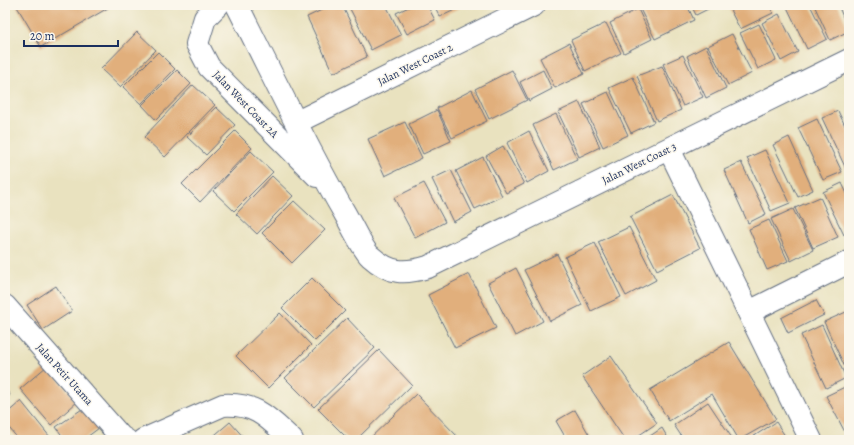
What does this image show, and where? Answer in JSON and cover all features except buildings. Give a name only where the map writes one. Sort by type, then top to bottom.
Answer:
[{"type":"street","name":"Jalan West Coast 2A","points":[[218,5],[205,18],[197,44],[209,66],[332,192]]},
{"type":"street","points":[[237,5],[332,192]]},
{"type":"street","name":"Jalan West Coast 2","points":[[296,122],[534,5]]},
{"type":"street","name":"Jalan West Coast 3","points":[[332,192],[368,255],[382,265],[397,272],[413,272],[428,267],[849,60]]},
{"type":"street","points":[[669,149],[811,440]]},
{"type":"street","points":[[749,312],[849,262]]},
{"type":"street","name":"Jalan Petir Utama","points":[[5,306],[121,437],[126,440]]},
{"type":"street","points":[[144,440],[223,405],[236,404],[247,406],[266,416],[292,440]]}]
